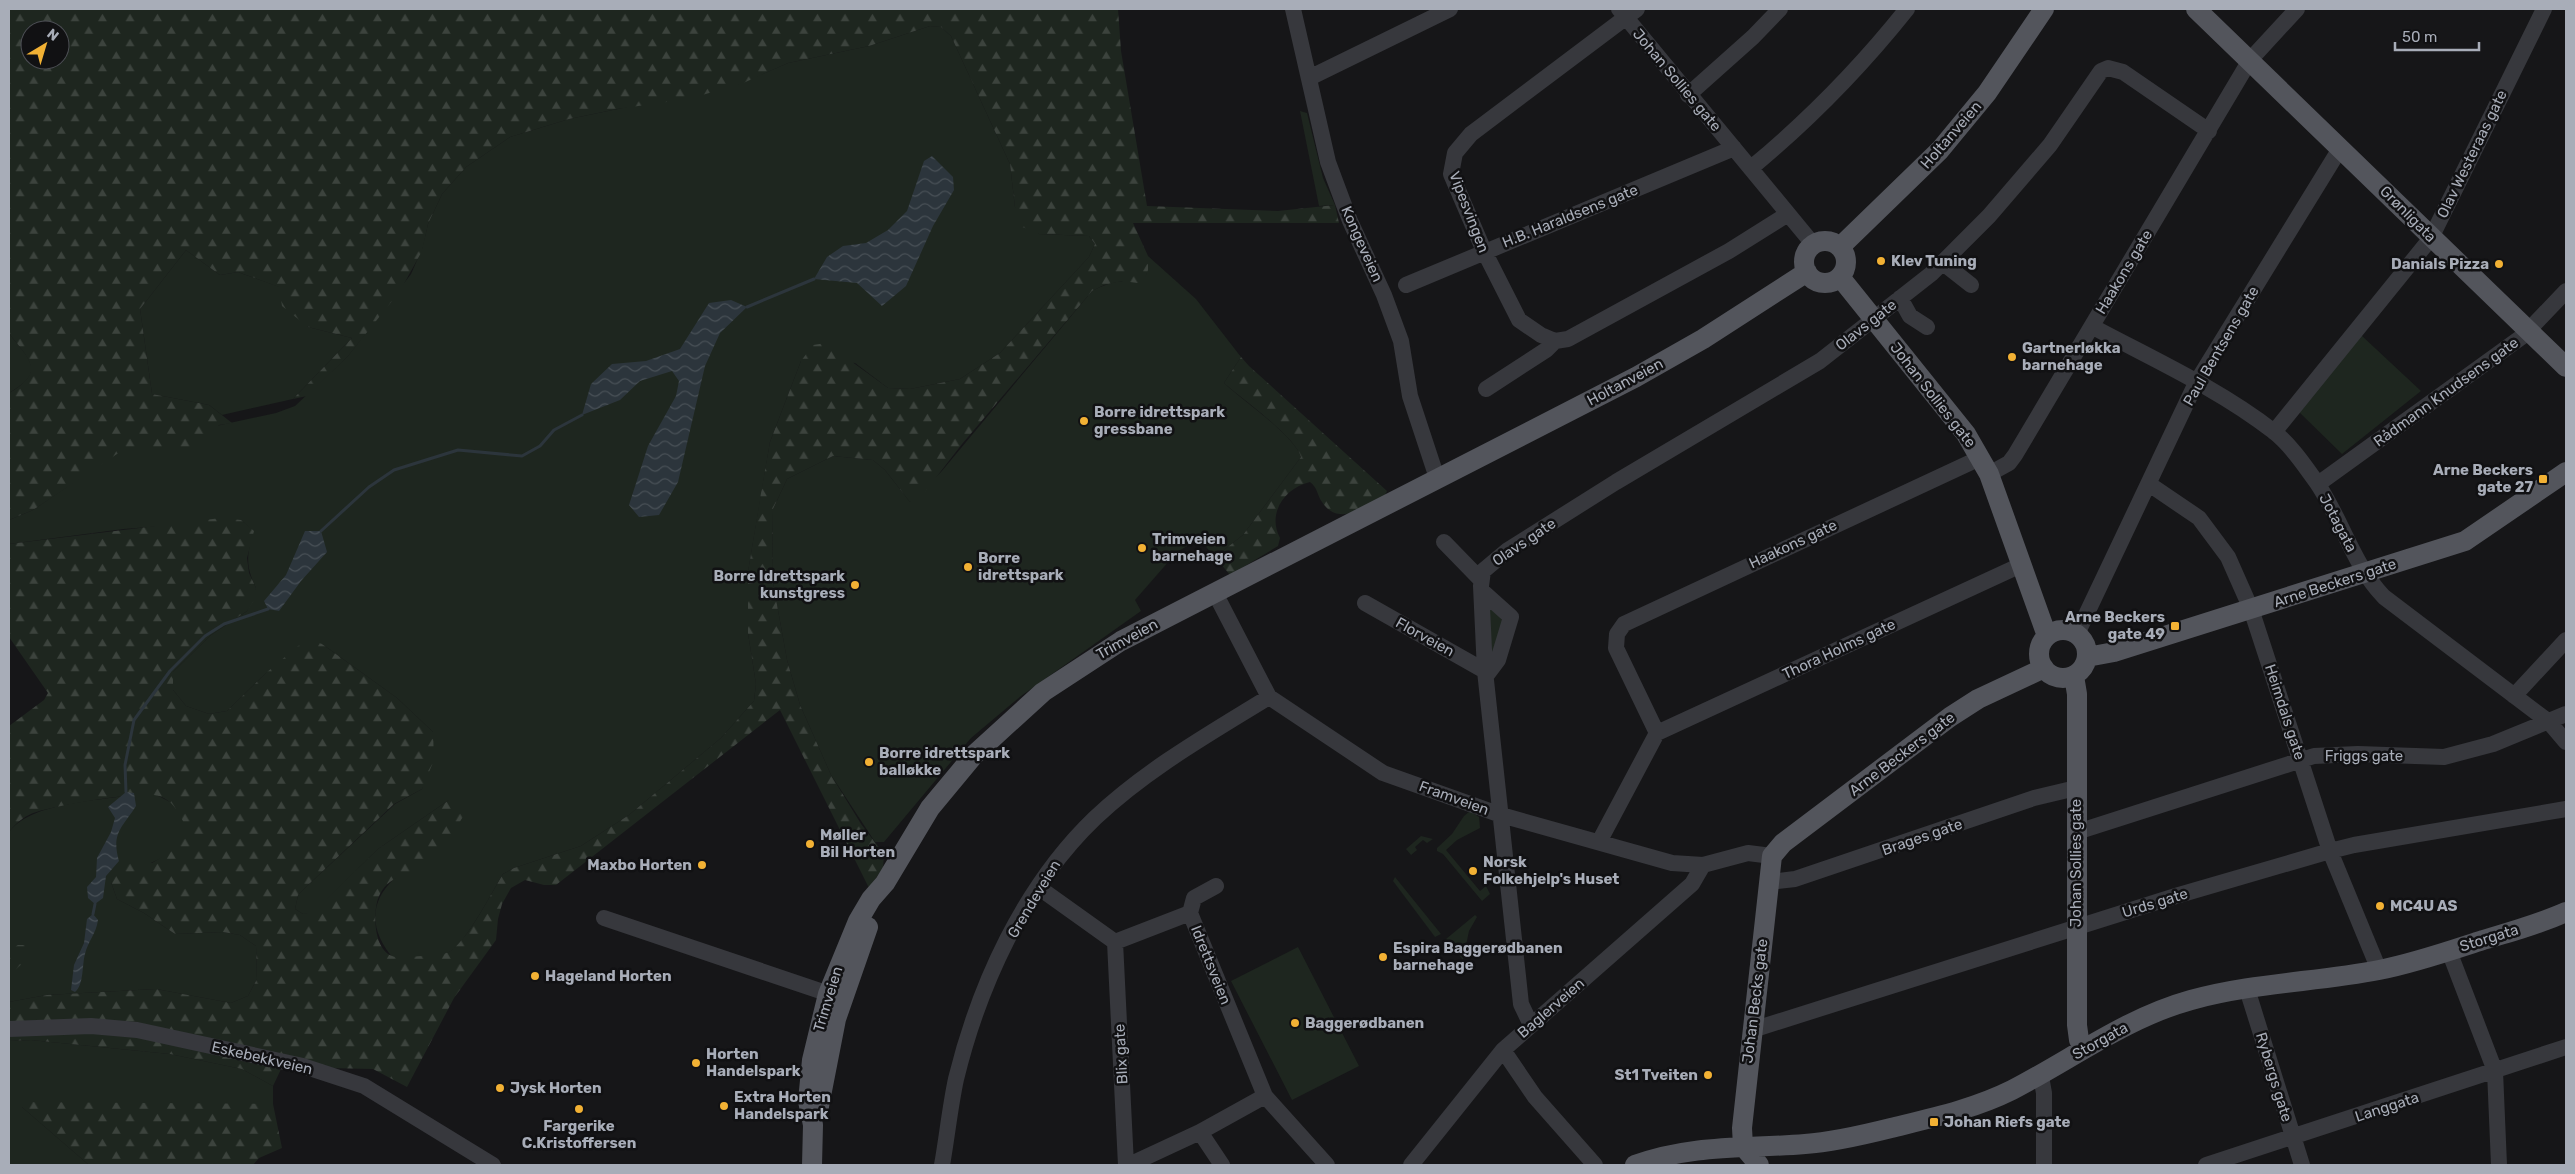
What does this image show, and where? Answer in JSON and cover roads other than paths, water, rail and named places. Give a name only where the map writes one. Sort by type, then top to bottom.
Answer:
[{"type":"main road","name":"Holtanveien","points":[[1840,247],[1940,150],[1987,93],[2044,9]]},
{"type":"main road","name":"Grønligata","points":[[2196,9],[2341,147],[2430,238],[2566,367]]},
{"type":"main road","points":[[1830,241],[1840,247],[1846,262],[1840,277],[1830,282],[1819,282],[1807,272],[1804,267],[1805,254],[1813,244],[1830,241]]},
{"type":"main road","name":"Holtanveien","points":[[1437,478],[1636,377],[1703,339],[1807,272]]},
{"type":"main road","name":"Johan Sollies gate","points":[[1840,277],[1966,434],[1985,466],[2047,636]]},
{"type":"main road","name":"Arne Beckers gate","points":[[2088,657],[2114,652],[2464,541],[2566,472]]},
{"type":"main road","name":"Trimveien","points":[[812,1165],[813,1125],[818,1112],[835,996],[885,883],[915,832],[944,790],[1010,720],[1043,692],[1081,665],[1121,641],[1437,478]]},
{"type":"main road","points":[[2058,630],[2077,634],[2086,646],[2088,657],[2083,668],[2074,676],[2057,678],[2044,668],[2039,652],[2047,636],[2058,630]]},
{"type":"main road","name":"Arne Beckers gate","points":[[1772,856],[1783,843],[1950,717],[1978,699],[2044,668]]},
{"type":"main road","name":"Johan Sollies gate","points":[[2074,676],[2077,694],[2077,1025],[2079,1040],[2084,1049]]},
{"type":"main road","name":"Johan Becks gate","points":[[1743,1146],[1742,1128],[1772,856]]},
{"type":"main road","name":"Storgata","points":[[1636,1165],[1678,1153],[1743,1146],[1802,1145],[1832,1141],[1891,1128],[1984,1102],[2038,1076],[2084,1049],[2161,1010],[2192,1000],[2247,989],[2379,970],[2449,951],[2566,912]]},
{"type":"main road","points":[[1743,1146],[1759,1165]]},
{"type":"street","name":"Kongeveien","points":[[1293,9],[1328,162],[1350,221],[1384,295],[1401,340],[1410,396],[1437,478]]},
{"type":"street","points":[[1309,78],[1450,9]]},
{"type":"street","points":[[1688,95],[1753,37],[1780,9]]},
{"type":"street","points":[[1751,168],[1834,94],[1907,9]]},
{"type":"street","points":[[2250,60],[2297,9]]},
{"type":"street","name":"Olav Westeraas gate","points":[[2274,432],[2430,238],[2544,9]]},
{"type":"street","name":"Johan Sollies gate","points":[[1627,12],[1688,95],[1813,244]]},
{"type":"street","name":"Vipesvingen","points":[[1556,340],[1540,335],[1519,320],[1484,251],[1451,174],[1455,153],[1471,134],[1627,12]]},
{"type":"street","name":"Haakons gate","points":[[1657,733],[1615,641],[1620,628],[1630,620],[1985,466],[2009,463],[2016,456],[2250,60]]},
{"type":"street","name":"Olavs gate","points":[[1481,586],[1483,572],[1508,550],[1640,468],[1820,361],[1900,298],[1942,263],[1989,216],[2050,145],[2101,72],[2108,68],[2123,72],[2209,131]]},
{"type":"street","name":"Paul Bentsens gate","points":[[2077,634],[2196,382],[2341,147]]},
{"type":"street","name":"H.B. Haraldsens gate","points":[[1406,285],[1734,148]]},
{"type":"street","points":[[1486,389],[1546,350],[1556,340],[1568,339],[1729,251],[1788,214]]},
{"type":"street","points":[[1942,263],[1971,285]]},
{"type":"street","name":"Rådmann Knudsens gate","points":[[2318,484],[2529,331],[2566,291]]},
{"type":"street","points":[[1900,298],[1910,316],[1927,327]]},
{"type":"street","name":"Jotagata","points":[[2092,327],[2196,382],[2274,432],[2318,484],[2364,574],[2384,597],[2549,722],[2566,742]]},
{"type":"street","name":"Heimdals gate","points":[[2149,484],[2199,518],[2228,557],[2251,609],[2330,851],[2379,970]]},
{"type":"street","points":[[1444,542],[1481,586],[1511,617],[1498,660],[1486,674]]},
{"type":"street","name":"Thora Holms gate","points":[[1657,733],[2021,565]]},
{"type":"street","points":[[1481,586],[1486,674],[1521,1004],[1531,1025]]},
{"type":"street","name":"Framveien","points":[[1215,593],[1269,697],[1383,773],[1501,815],[1672,863],[1704,865],[1748,853],[1772,856]]},
{"type":"street","name":"Florveien","points":[[1365,603],[1486,674]]},
{"type":"street","points":[[2514,696],[2566,640]]},
{"type":"street","name":"Grendeveien","points":[[942,1165],[956,1081],[970,1026],[992,970],[1038,887],[1061,855],[1096,818],[1119,798],[1178,754],[1269,697]]},
{"type":"street","name":"Friggs gate","points":[[2077,832],[2314,756],[2358,754],[2444,757],[2476,750],[2566,714]]},
{"type":"street","points":[[1599,842],[1657,733]]},
{"type":"street","name":"Brages gate","points":[[1768,882],[1795,879],[2034,798],[2076,788]]},
{"type":"street","name":"Urds gate","points":[[1752,1030],[2076,928],[2330,851],[2354,845],[2566,809]]},
{"type":"street","name":"Baglerveien","points":[[1411,1165],[1503,1050],[1692,884],[1704,865]]},
{"type":"street","points":[[1190,913],[1194,898],[1216,886]]},
{"type":"street","points":[[1038,887],[1115,942]]},
{"type":"street","name":"Idrettsveien","points":[[1115,942],[1190,913],[1265,1096],[1327,1165]]},
{"type":"street","points":[[604,918],[835,996]]},
{"type":"street","name":"Blix gate","points":[[1115,942],[1128,1165]]},
{"type":"street","points":[[2449,951],[2495,1071],[2499,1165]]},
{"type":"street","name":"Rybergs gate","points":[[2247,989],[2302,1165]]},
{"type":"street","name":"Eskebekkveien","points":[[9,1028],[95,1026],[137,1030],[304,1066],[364,1086],[492,1165]]},
{"type":"street","name":"Langgata","points":[[2206,1165],[2566,1047]]},
{"type":"street","points":[[1503,1050],[1535,1097],[1595,1165]]},
{"type":"street","points":[[2038,1076],[2042,1082],[2044,1093],[2044,1165]]},
{"type":"street","points":[[1128,1165],[1200,1132],[1265,1096]]},
{"type":"street","points":[[1200,1132],[1222,1165]]},
{"type":"water","points":[[932,156],[953,177],[954,190],[933,226],[906,286],[882,306],[857,283],[814,279],[827,257],[843,246],[866,243],[888,230],[907,211],[924,161]]},
{"type":"water","points":[[731,300],[747,307],[720,333],[705,366],[678,482],[659,515],[639,517],[629,505],[648,446],[676,396],[679,381],[672,371],[640,381],[620,400],[582,415],[591,384],[612,364],[646,361],[680,349],[709,303]]},
{"type":"water","points":[[305,531],[321,531],[327,552],[301,581],[279,611],[268,609],[264,601],[286,575]]},
{"type":"water","points":[[126,792],[134,793],[136,806],[119,831],[116,844],[119,861],[106,876],[103,898],[95,904],[88,898],[87,887],[96,877],[97,858],[111,832],[115,818],[108,807]]},
{"type":"water","points":[[93,914],[98,920],[97,925],[86,949],[80,985],[75,992],[71,990],[74,965],[84,943],[87,919]]},
{"type":"waterway","points":[[747,307],[814,279]]},
{"type":"waterway","points":[[321,531],[369,487],[394,470],[458,450],[522,456],[540,446],[554,430],[582,415]]},
{"type":"waterway","points":[[126,792],[125,765],[134,720],[170,671],[205,636],[224,624],[268,609]]},
{"type":"waterway","points":[[93,914],[95,904]]},
{"type":"place","name":"Klev Tuning","points":[[1881,261]]},
{"type":"place","name":"Danials Pizza","points":[[2499,264]]},
{"type":"place","name":"Gartnerløkka barnehage","points":[[2012,357]]},
{"type":"place","name":"Borre idrettspark gressbane","points":[[1084,421]]},
{"type":"place","name":"Arne Beckers gate 27","points":[[2543,479]]},
{"type":"place","name":"Trimveien barnehage","points":[[1142,548]]},
{"type":"place","name":"Borre idrettspark","points":[[968,567]]},
{"type":"place","name":"Borre Idrettspark kunstgress","points":[[855,585]]},
{"type":"place","name":"Arne Beckers gate 49","points":[[2175,626]]},
{"type":"place","name":"Borre idrettspark balløkke","points":[[869,762]]},
{"type":"place","name":"Møller Bil Horten","points":[[810,844]]},
{"type":"place","name":"Maxbo Horten","points":[[702,865]]},
{"type":"place","name":"Norsk Folkehjelp's Huset","points":[[1473,871]]},
{"type":"place","name":"MC4U AS","points":[[2380,906]]},
{"type":"place","name":"Espira Baggerødbanen barnehage","points":[[1383,957]]},
{"type":"place","name":"Hageland Horten","points":[[535,976]]},
{"type":"place","name":"Baggerødbanen","points":[[1295,1023]]},
{"type":"place","name":"Horten Handelspark","points":[[696,1063]]},
{"type":"place","name":"St1 Tveiten","points":[[1708,1075]]},
{"type":"place","name":"Jysk Horten","points":[[500,1088]]},
{"type":"place","name":"Extra Horten Handelspark","points":[[724,1106]]},
{"type":"place","name":"Fargerike C.Kristoffersen","points":[[579,1109]]},
{"type":"place","name":"Johan Riefs gate","points":[[1934,1122]]}]
